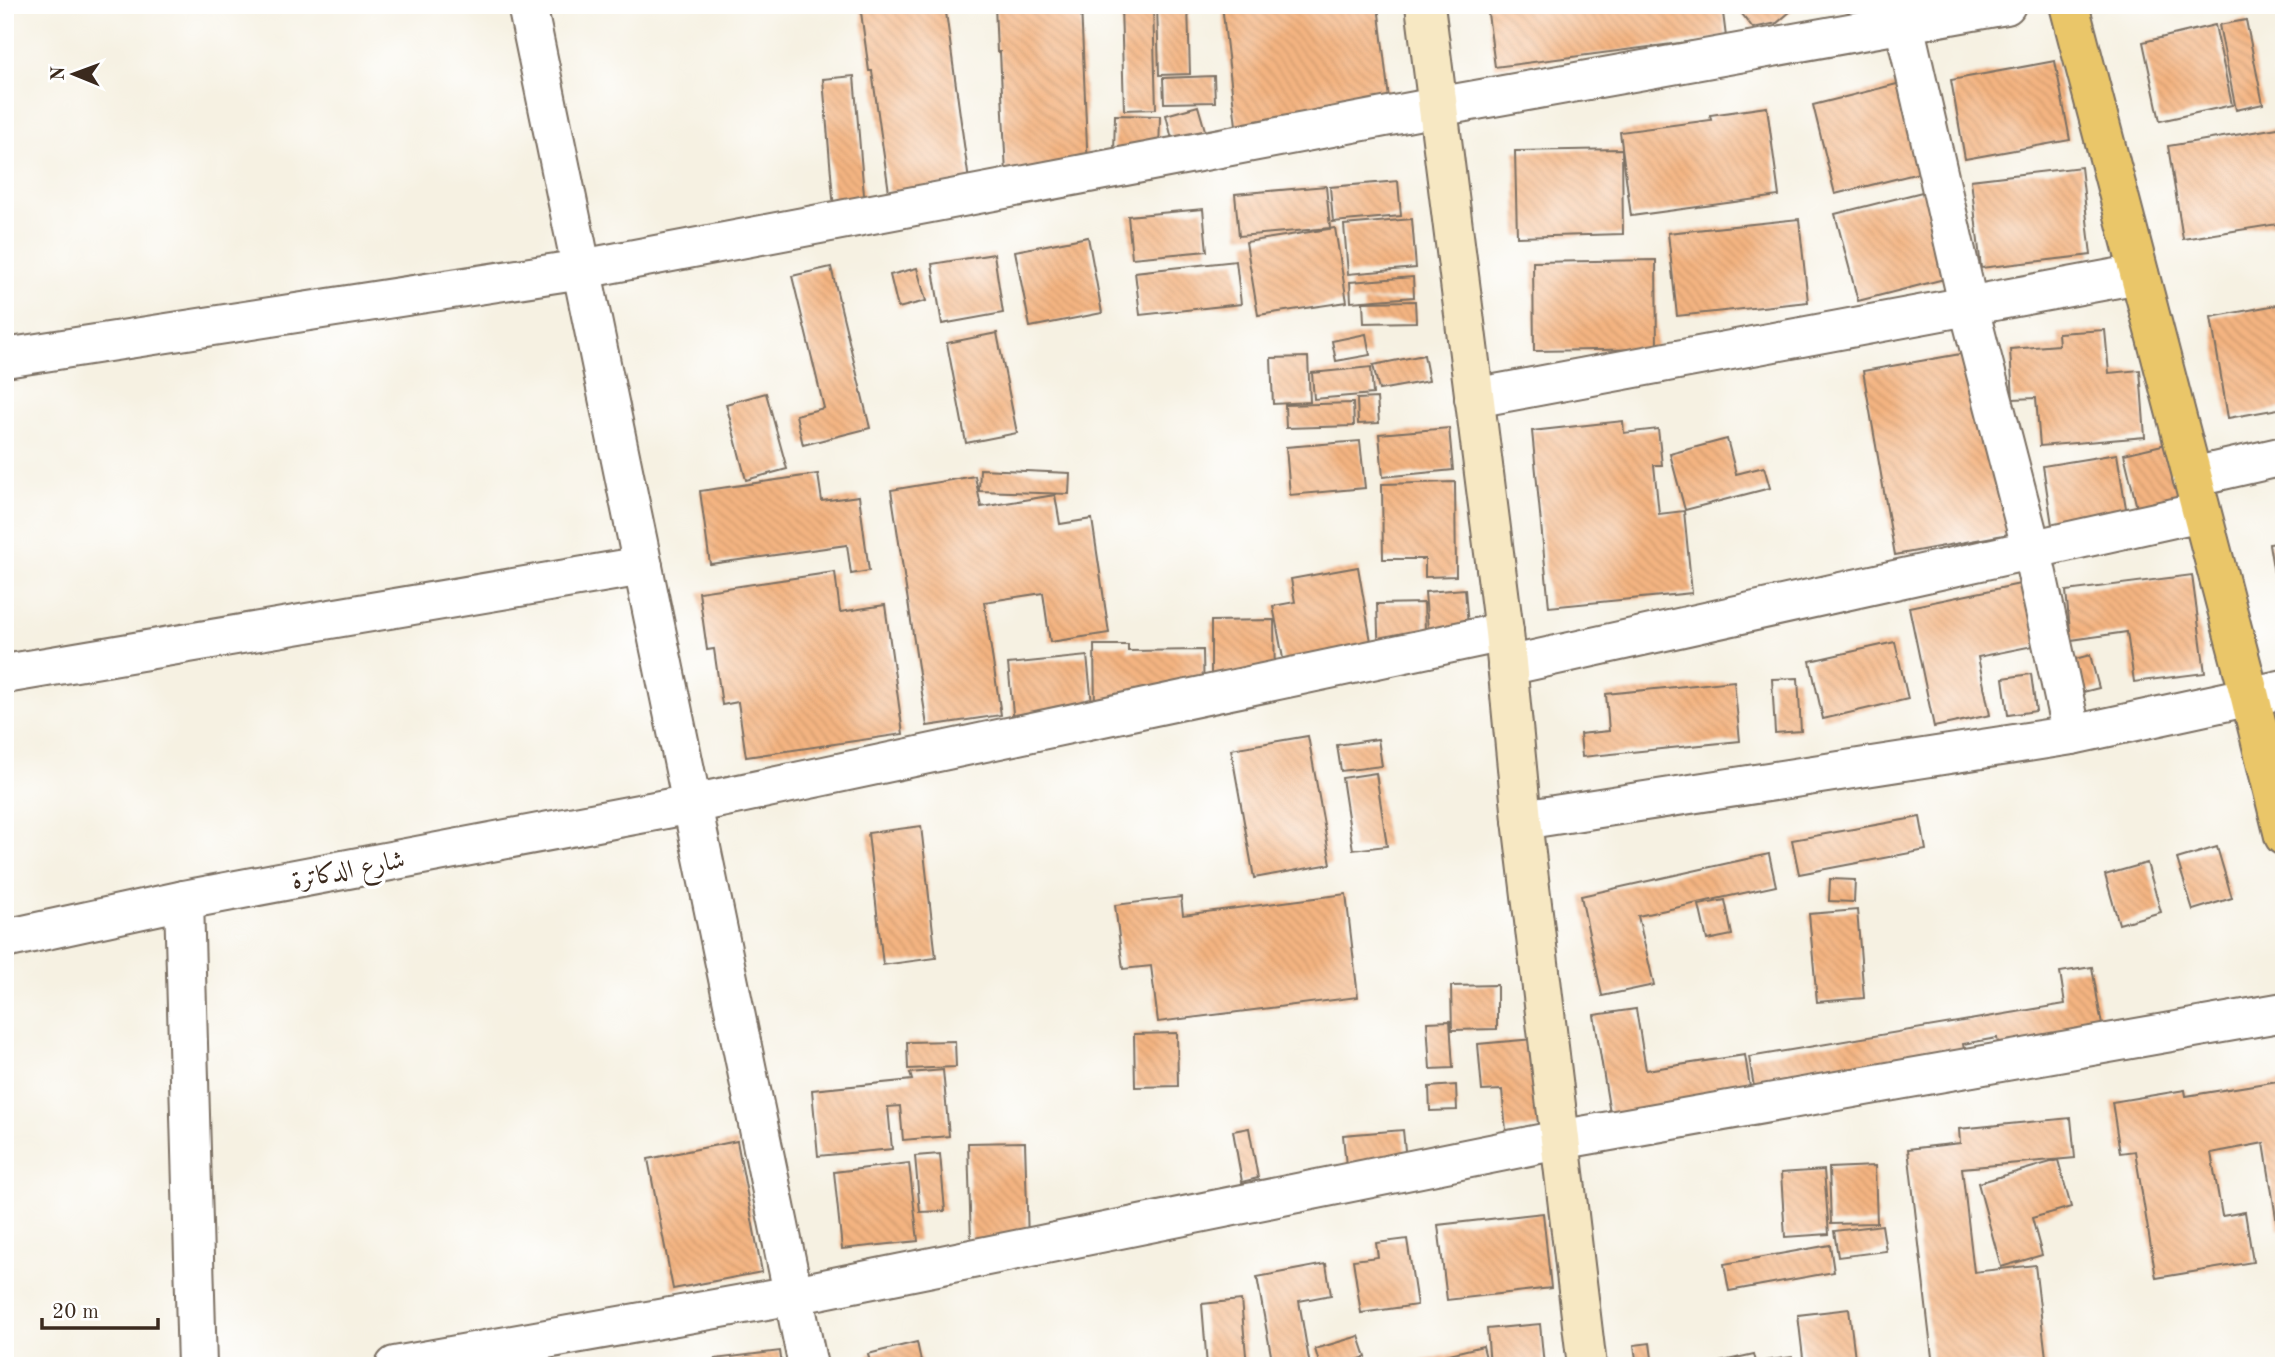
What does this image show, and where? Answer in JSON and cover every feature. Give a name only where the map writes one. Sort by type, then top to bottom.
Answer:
[{"type":"main road","points":[[2069,5],[2197,494],[2267,693],[2284,836]]},
{"type":"street","points":[[527,5],[808,1366]]},
{"type":"street","points":[[1425,5],[1506,649],[1522,820],[1587,1366]]},
{"type":"street","points":[[5,358],[582,269],[1437,107],[2006,5]]},
{"type":"street","points":[[1904,24],[1968,304],[2032,551],[2072,735]]},
{"type":"street","points":[[1474,398],[2139,274]]},
{"type":"street","name":"شارع الدكاترة","points":[[5,939],[184,900],[2032,551],[2197,494],[2284,456]]},
{"type":"street","points":[[5,674],[643,566]]},
{"type":"street","points":[[1522,820],[2072,735],[2267,693]]},
{"type":"street","points":[[184,900],[197,1366]]},
{"type":"street","points":[[395,1366],[794,1294],[1559,1140],[2284,1012]]},
{"type":"building","points":[[860,5],[945,5],[969,181],[889,192]]},
{"type":"building","points":[[995,5],[1081,5],[1088,170],[1006,174]]},
{"type":"building","points":[[1121,5],[1153,5],[1156,109],[1124,110]]},
{"type":"building","points":[[1157,5],[1188,5],[1190,74],[1159,75]]},
{"type":"building","points":[[1222,5],[1378,5],[1391,116],[1237,134]]},
{"type":"building","points":[[1722,5],[1726,37],[1495,67],[1487,6]]},
{"type":"building","points":[[1735,5],[1798,5],[1777,23],[1753,28]]},
{"type":"building","points":[[2246,20],[2263,104],[2236,110],[2219,25]]},
{"type":"building","points":[[2215,25],[2232,105],[2160,121],[2143,42]]},
{"type":"building","points":[[2055,61],[2070,140],[1965,159],[1951,80]]},
{"type":"building","points":[[854,76],[865,207],[834,210],[823,79]]},
{"type":"building","points":[[1214,76],[1215,102],[1164,103],[1163,78]]},
{"type":"building","points":[[1909,81],[1931,170],[1835,194],[1813,105]]},
{"type":"building","points":[[1198,106],[1207,137],[1174,147],[1166,115]]},
{"type":"building","points":[[1767,107],[1779,196],[1631,216],[1620,132],[1711,120],[1710,115]]},
{"type":"building","points":[[1115,115],[1160,116],[1159,155],[1114,154]]},
{"type":"building","points":[[2284,127],[2284,223],[2183,239],[2168,146]]},
{"type":"building","points":[[1622,149],[1623,234],[1517,237],[1515,151]]},
{"type":"building","points":[[2081,167],[2091,255],[1981,268],[1971,180]]},
{"type":"building","points":[[1398,181],[1401,216],[1333,222],[1330,187]]},
{"type":"building","points":[[1326,186],[1330,228],[1239,236],[1235,194]]},
{"type":"building","points":[[1930,190],[1952,277],[1858,301],[1835,214]]},
{"type":"building","points":[[1203,209],[1207,251],[1132,258],[1128,216]]},
{"type":"building","points":[[1412,219],[1416,268],[1348,274],[1344,225]]},
{"type":"building","points":[[1799,219],[1808,302],[1677,316],[1668,233]]},
{"type":"building","points":[[1335,228],[1347,302],[1258,315],[1246,242]]},
{"type":"building","points":[[1088,237],[1102,313],[1030,327],[1015,251]]},
{"type":"building","points":[[994,254],[1003,313],[942,324],[932,264]]},
{"type":"building","points":[[1656,260],[1657,349],[1534,351],[1533,262]]},
{"type":"building","points":[[1236,261],[1241,304],[1140,315],[1135,272]]},
{"type":"building","points":[[831,267],[870,428],[803,445],[796,415],[824,408],[792,276]]},
{"type":"building","points":[[917,268],[926,301],[898,308],[890,275]]},
{"type":"building","points":[[1413,277],[1414,297],[1351,302],[1350,282]]},
{"type":"building","points":[[1415,301],[1416,322],[1364,323],[1363,302]]},
{"type":"building","points":[[2282,304],[2284,408],[2228,418],[2211,317]]},
{"type":"building","points":[[2105,330],[2109,373],[2140,370],[2145,437],[2040,446],[2036,398],[2013,399],[2010,349],[2059,345],[2058,333]]},
{"type":"building","points":[[997,333],[1017,433],[966,443],[947,343]]},
{"type":"building","points":[[1366,334],[1370,355],[1336,361],[1332,341]]},
{"type":"building","points":[[1978,351],[2009,534],[1895,555],[1863,371]]},
{"type":"building","points":[[1424,355],[1429,381],[1379,390],[1373,365]]},
{"type":"building","points":[[1308,357],[1310,402],[1273,404],[1271,358]]},
{"type":"building","points":[[1371,367],[1373,394],[1314,399],[1312,373]]},
{"type":"building","points":[[766,393],[787,469],[746,480],[726,404]]},
{"type":"building","points":[[1377,398],[1379,423],[1358,424],[1357,399]]},
{"type":"building","points":[[1353,403],[1354,426],[1286,428],[1285,405]]},
{"type":"building","points":[[1623,421],[1624,433],[1658,429],[1662,465],[1654,465],[1659,514],[1684,511],[1692,593],[1549,607],[1532,431]]},
{"type":"building","points":[[1449,428],[1453,470],[1383,477],[1379,434]]},
{"type":"building","points":[[1727,439],[1736,474],[1764,467],[1770,488],[1685,510],[1670,454]]},
{"type":"building","points":[[1360,441],[1365,488],[1290,495],[1286,447]]},
{"type":"building","points":[[2175,442],[2188,501],[2138,512],[2124,454]]},
{"type":"building","points":[[2117,454],[2127,514],[2052,525],[2043,466]]},
{"type":"building","points":[[980,469],[1070,473],[1069,494],[979,491]]},
{"type":"building","points":[[818,474],[822,501],[859,496],[869,571],[851,574],[847,545],[710,564],[700,491]]},
{"type":"building","points":[[975,476],[981,507],[1055,495],[1060,524],[1092,519],[1109,633],[1050,642],[1043,593],[984,602],[1001,715],[927,726],[891,490]]},
{"type":"building","points":[[1455,482],[1456,576],[1425,577],[1425,559],[1383,559],[1382,484]]},
{"type":"building","points":[[2284,542],[2284,620],[2282,620],[2269,544]]},
{"type":"building","points":[[1358,567],[1373,653],[1285,669],[1273,606],[1295,602],[1291,579]]},
{"type":"building","points":[[835,572],[840,612],[885,605],[903,734],[746,757],[738,702],[722,705],[714,649],[707,650],[699,592]]},
{"type":"building","points":[[2192,575],[2205,673],[2134,682],[2127,632],[2071,640],[2066,591]]},
{"type":"building","points":[[2025,583],[2038,645],[1978,657],[1990,715],[1934,727],[1909,607]]},
{"type":"building","points":[[1465,589],[1469,639],[1429,642],[1425,592]]},
{"type":"building","points":[[1424,603],[1426,658],[1379,660],[1377,604]]},
{"type":"building","points":[[1274,620],[1275,682],[1211,683],[1211,621]]},
{"type":"building","points":[[1895,642],[1908,699],[1823,719],[1810,661]]},
{"type":"building","points":[[1094,645],[1128,645],[1128,651],[1203,650],[1204,704],[1095,707]]},
{"type":"building","points":[[2090,655],[2099,688],[2083,692],[2075,659]]},
{"type":"building","points":[[1087,656],[1093,714],[1014,723],[1008,664]]},
{"type":"building","points":[[2031,674],[2036,711],[2008,715],[2003,678]]},
{"type":"building","points":[[1798,678],[1801,731],[1775,733],[1772,679]]},
{"type":"building","points":[[1734,681],[1740,741],[1582,757],[1580,734],[1609,731],[1606,694]]},
{"type":"building","points":[[1308,736],[1331,864],[1254,878],[1231,749]]},
{"type":"building","points":[[1378,739],[1382,766],[1341,771],[1337,745]]},
{"type":"building","points":[[1376,773],[1387,846],[1353,850],[1342,778]]},
{"type":"building","points":[[1920,817],[1926,850],[1799,874],[1792,840]]},
{"type":"building","points":[[921,826],[936,958],[883,965],[868,833]]},
{"type":"building","points":[[2217,847],[2232,898],[2193,910],[2177,859]]},
{"type":"building","points":[[1769,854],[1776,886],[1638,916],[1654,985],[1602,996],[1581,896]]},
{"type":"building","points":[[2147,863],[2161,912],[2119,924],[2105,875]]},
{"type":"building","points":[[1830,879],[1855,880],[1854,902],[1829,901]]},
{"type":"building","points":[[1346,894],[1358,997],[1158,1022],[1151,966],[1123,969],[1115,905],[1181,897],[1183,915]]},
{"type":"building","points":[[1725,900],[1732,935],[1707,940],[1699,905]]},
{"type":"building","points":[[1857,910],[1864,998],[1817,1002],[1809,914]]},
{"type":"building","points":[[2092,967],[2103,1031],[1999,1048],[1997,1038],[1963,1044],[1966,1060],[1756,1099],[1749,1057],[2065,1004],[2060,972]]},
{"type":"building","points":[[1497,985],[1497,1029],[1452,1030],[1451,986]]},
{"type":"building","points":[[1636,1009],[1646,1070],[1745,1055],[1750,1087],[1612,1126],[1594,1015]]},
{"type":"building","points":[[1450,1021],[1453,1068],[1430,1069],[1427,1022]]},
{"type":"building","points":[[1177,1033],[1178,1086],[1135,1087],[1134,1034]]},
{"type":"building","points":[[1534,1039],[1540,1127],[1506,1130],[1502,1090],[1482,1091],[1478,1044]]},
{"type":"building","points":[[955,1041],[956,1067],[908,1069],[907,1042]]},
{"type":"building","points":[[943,1070],[949,1136],[903,1140],[900,1106],[888,1107],[892,1149],[818,1156],[812,1090],[912,1080],[910,1073]]},
{"type":"building","points":[[2284,1080],[2284,1229],[2278,1230],[2264,1143],[2211,1153],[2222,1216],[2245,1212],[2253,1262],[2156,1278],[2135,1151],[2120,1153],[2112,1102],[2185,1090],[2186,1096]]},
{"type":"building","points":[[1456,1085],[1457,1110],[1430,1111],[1429,1087]]},
{"type":"building","points":[[2071,1118],[2075,1158],[1962,1168],[1974,1272],[2035,1265],[2047,1366],[1933,1366],[1908,1149],[1960,1143],[1959,1129]]},
{"type":"building","points":[[1249,1128],[1258,1178],[1242,1182],[1233,1131]]},
{"type":"building","points":[[1403,1130],[1407,1171],[1347,1176],[1343,1135]]},
{"type":"building","points":[[737,1141],[762,1272],[673,1289],[648,1159]]},
{"type":"building","points":[[1025,1142],[1028,1241],[971,1242],[968,1143]]},
{"type":"building","points":[[940,1154],[945,1211],[920,1212],[915,1156]]},
{"type":"building","points":[[2058,1160],[2071,1207],[2032,1218],[2042,1255],[2001,1267],[1978,1183]]},
{"type":"building","points":[[909,1163],[918,1241],[842,1249],[834,1172]]},
{"type":"building","points":[[1875,1166],[1877,1223],[1831,1224],[1829,1168]]},
{"type":"building","points":[[1824,1170],[1829,1234],[1785,1237],[1781,1173]]},
{"type":"building","points":[[1543,1213],[1551,1288],[1447,1300],[1438,1225]]},
{"type":"building","points":[[1882,1225],[1886,1251],[1838,1257],[1834,1231]]},
{"type":"building","points":[[1407,1239],[1417,1305],[1361,1313],[1353,1260],[1378,1257],[1376,1243]]},
{"type":"building","points":[[1830,1245],[1834,1272],[1729,1291],[1724,1264]]},
{"type":"building","points":[[1326,1264],[1331,1295],[1299,1301],[1310,1366],[1273,1366],[1257,1277]]},
{"type":"building","points":[[1241,1300],[1247,1366],[1207,1366],[1202,1304]]},
{"type":"building","points":[[1849,1309],[1856,1366],[1804,1366],[1798,1315]]},
{"type":"building","points":[[1540,1324],[1544,1366],[1490,1366],[1487,1329]]},
{"type":"building","points":[[1359,1336],[1366,1357],[1337,1366],[1320,1366],[1315,1349]]},
{"type":"building","points":[[917,1342],[922,1366],[871,1366],[868,1354]]},
{"type":"building","points":[[1650,1343],[1653,1366],[1637,1366],[1634,1345]]},
{"type":"building","points":[[1483,1346],[1488,1366],[1421,1366],[1420,1361]]},
{"type":"building","points":[[780,1351],[782,1366],[715,1366],[714,1359]]},
{"type":"building","points":[[1754,1354],[1757,1366],[1720,1366],[1719,1362]]},
{"type":"building","points":[[1792,1357],[1794,1366],[1763,1366],[1763,1361]]}]
